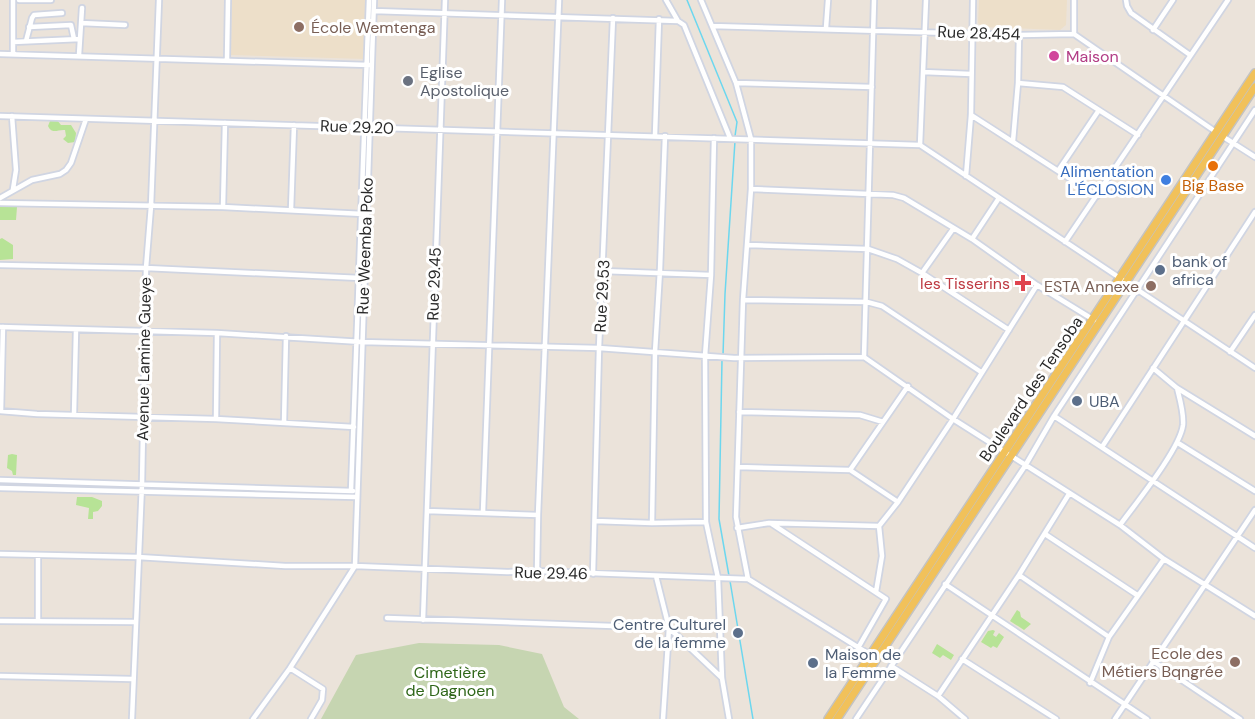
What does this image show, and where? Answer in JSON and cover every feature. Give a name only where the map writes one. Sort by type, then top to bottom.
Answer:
[{"type":"main road","name":"Boulevard des Tensoba","points":[[837,719],[874,657],[1219,134],[1255,73]]},
{"type":"main road","name":"Boulevard des Tensoba","points":[[1219,134],[1255,87]]},
{"type":"main road","name":"Boulevard des Tensoba","points":[[1008,456],[1094,320],[1122,281]]},
{"type":"main road","name":"Boulevard des Tensoba","points":[[828,719],[874,657]]},
{"type":"street","points":[[13,0],[13,54]]},
{"type":"street","points":[[19,0],[51,0]]},
{"type":"street","name":"Avenue Lamine Gueye","points":[[132,719],[134,622],[141,492],[146,268],[151,207],[159,0]]},
{"type":"street","points":[[227,59],[228,0]]},
{"type":"street","name":"Rue Weemba Poko","points":[[355,566],[354,493],[369,64],[369,0]]},
{"type":"street","name":"Rue Weemba Poko","points":[[369,64],[374,0]]},
{"type":"street","name":"Rue 29.45","points":[[423,620],[445,0]]},
{"type":"street","points":[[483,512],[495,130],[502,0]]},
{"type":"street","points":[[537,571],[552,132],[559,0]]},
{"type":"street","points":[[666,0],[678,21],[684,25],[731,138],[920,145],[1255,368]]},
{"type":"street","points":[[701,0],[736,83],[751,139],[751,189],[739,412],[737,528],[748,579],[874,657]]},
{"type":"street","points":[[826,28],[828,0]]},
{"type":"street","points":[[864,357],[874,0]]},
{"type":"street","points":[[920,145],[926,0]]},
{"type":"street","points":[[966,176],[973,0]]},
{"type":"street","points":[[1074,0],[1074,34],[1255,157]]},
{"type":"street","points":[[1126,0],[1126,6],[1131,14],[1190,55]]},
{"type":"street","points":[[1153,30],[1173,0]]},
{"type":"street","points":[[1065,242],[1228,0]]},
{"type":"street","points":[[77,39],[82,8]]},
{"type":"street","points":[[374,11],[678,21]]},
{"type":"street","points":[[26,41],[34,15],[62,13]]},
{"type":"street","name":"Rue 29.53","points":[[593,574],[599,348],[613,18]]},
{"type":"street","points":[[655,135],[659,20]]},
{"type":"street","points":[[81,23],[125,25]]},
{"type":"street","points":[[29,27],[71,25],[77,39],[79,55]]},
{"type":"street","name":"Rue 28.454","points":[[712,26],[1019,35],[1074,34]]},
{"type":"street","points":[[1013,141],[1019,35]]},
{"type":"street","points":[[13,42],[77,39]]},
{"type":"street","points":[[0,54],[369,64]]},
{"type":"street","points":[[923,72],[971,74]]},
{"type":"street","points":[[736,83],[872,87]]},
{"type":"street","points":[[1018,83],[1063,87],[1138,135]]},
{"type":"street","points":[[1058,171],[1099,110]]},
{"type":"street","points":[[856,719],[1025,466],[1054,416],[1255,110]]},
{"type":"street","points":[[970,115],[1096,196]]},
{"type":"street","name":"Rue 29.20","points":[[0,116],[731,138]]},
{"type":"street","points":[[12,116],[16,170],[13,189]]},
{"type":"street","points":[[0,198],[32,180],[66,171],[71,163],[86,118]]},
{"type":"street","points":[[223,207],[225,123]]},
{"type":"street","points":[[291,210],[294,125]]},
{"type":"street","points":[[652,523],[655,352],[664,136]]},
{"type":"street","points":[[714,138],[705,522],[718,578],[722,678],[729,719]]},
{"type":"street","points":[[751,189],[893,195],[904,198],[972,239],[1036,285],[1094,320]]},
{"type":"street","points":[[972,239],[999,198]]},
{"type":"street","points":[[0,203],[223,207],[364,214]]},
{"type":"street","points":[[1102,447],[1255,214]]},
{"type":"street","points":[[922,273],[953,229]]},
{"type":"street","points":[[748,245],[868,249],[922,273],[1009,330]]},
{"type":"street","points":[[0,265],[146,268],[361,278]]},
{"type":"street","points":[[603,271],[711,275]]},
{"type":"street","points":[[876,592],[882,556],[879,526],[898,502],[953,419],[1036,285]]},
{"type":"street","points":[[744,300],[867,302],[882,306],[981,372]]},
{"type":"street","points":[[1230,352],[1255,315]]},
{"type":"street","points":[[356,427],[1,411],[1,327],[217,333],[359,342],[599,348],[734,358],[864,357],[1008,456],[1120,525],[1164,559],[1255,616]]},
{"type":"street","points":[[74,414],[76,330]]},
{"type":"street","points":[[216,419],[217,333]]},
{"type":"street","points":[[284,423],[286,336]]},
{"type":"street","points":[[1153,368],[1177,388],[1255,436]]},
{"type":"street","points":[[850,470],[908,386]]},
{"type":"street","points":[[1120,525],[1178,443],[1183,418],[1177,388]]},
{"type":"street","points":[[739,412],[860,415],[882,422]]},
{"type":"street","points":[[1054,416],[1255,548]]},
{"type":"street","points":[[1178,443],[1255,491]]},
{"type":"street","points":[[738,467],[850,470],[898,502]]},
{"type":"street","points":[[0,480],[354,493]]},
{"type":"street","points":[[0,488],[141,492],[354,493]]},
{"type":"street","points":[[938,696],[1019,575],[1069,494]]},
{"type":"street","points":[[1115,719],[1255,510]]},
{"type":"street","points":[[427,511],[538,515]]},
{"type":"street","points":[[596,520],[652,523],[705,522]]},
{"type":"street","points":[[737,528],[769,523],[879,526]]},
{"type":"street","points":[[769,523],[886,600],[858,648]]},
{"type":"street","points":[[1045,534],[1137,595]]},
{"type":"street","name":"Rue 29.46","points":[[0,554],[138,557],[285,566],[537,571],[748,579]]},
{"type":"street","points":[[38,555],[38,621]]},
{"type":"street","points":[[1090,683],[1109,637],[1164,559]]},
{"type":"street","points":[[253,719],[290,668],[355,566]]},
{"type":"street","points":[[1019,575],[1109,637]]},
{"type":"street","points":[[656,576],[669,628],[663,719]]},
{"type":"street","points":[[945,584],[1147,719]]},
{"type":"street","points":[[387,618],[669,628],[722,678]]},
{"type":"street","points":[[0,621],[134,622]]},
{"type":"street","points":[[962,659],[1056,719]]},
{"type":"street","points":[[1153,661],[1240,719]]},
{"type":"street","points":[[891,666],[938,696],[965,719]]},
{"type":"street","points":[[290,668],[323,689],[322,700],[311,719]]},
{"type":"street","points":[[0,676],[132,679]]},
{"type":"shaded area","name":"École Wemtenga","points":[[232,0],[368,0],[366,59],[231,55]]},
{"type":"shaded area","points":[[979,0],[1067,0],[1066,25],[1060,30],[982,27],[978,23]]},
{"type":"green space","points":[[57,120],[61,125],[71,125],[76,133],[75,142],[68,143],[63,139],[66,136],[65,130],[50,129],[48,126],[50,121]]},
{"type":"green space","points":[[0,206],[17,207],[16,220],[0,220]]},
{"type":"green space","points":[[0,239],[13,245],[13,259],[0,260]]},
{"type":"green space","points":[[8,455],[17,455],[16,475],[13,475],[12,471],[7,468]]},
{"type":"green space","points":[[77,497],[92,497],[102,501],[102,506],[98,511],[93,512],[93,519],[88,519],[89,508],[76,505]]},
{"type":"green space","points":[[1017,610],[1021,617],[1031,624],[1024,630],[1010,621]]},
{"type":"green space","points":[[988,631],[995,631],[993,635],[996,637],[999,633],[1004,637],[997,648],[993,646],[991,648],[981,642]]},
{"type":"green space","name":"Cimetière de Dagnoen","points":[[419,643],[499,645],[542,654],[564,707],[579,719],[321,719],[356,655]]},
{"type":"green space","points":[[937,644],[954,655],[951,660],[943,655],[940,658],[932,653]]},
{"type":"waterway","points":[[687,0],[737,122],[735,136]]},
{"type":"waterway","points":[[723,355],[735,141]]},
{"type":"waterway","points":[[722,360],[719,519],[729,576]]},
{"type":"waterway","points":[[730,581],[753,719]]},
{"type":"place","name":"École Wemtenga","points":[[299,27]]},
{"type":"place","name":"Maison","points":[[1054,56]]},
{"type":"place","name":"Eglise Apostolique","points":[[408,81]]},
{"type":"place","name":"Big Base","points":[[1213,166]]},
{"type":"place","name":"Alimentation L'ÉCLOSION","points":[[1166,180]]},
{"type":"place","name":"bank of africa","points":[[1160,270]]},
{"type":"place","name":"les Tisserins","points":[[1023,283]]},
{"type":"place","name":"ESTA Annexe","points":[[1151,286]]},
{"type":"place","name":"UBA","points":[[1077,401]]},
{"type":"place","name":"Centre Culturel de la femme","points":[[738,633]]},
{"type":"place","name":"Ecole des Métiers Bqngrée","points":[[1235,662]]},
{"type":"place","name":"Maison de la Femme","points":[[813,663]]}]
